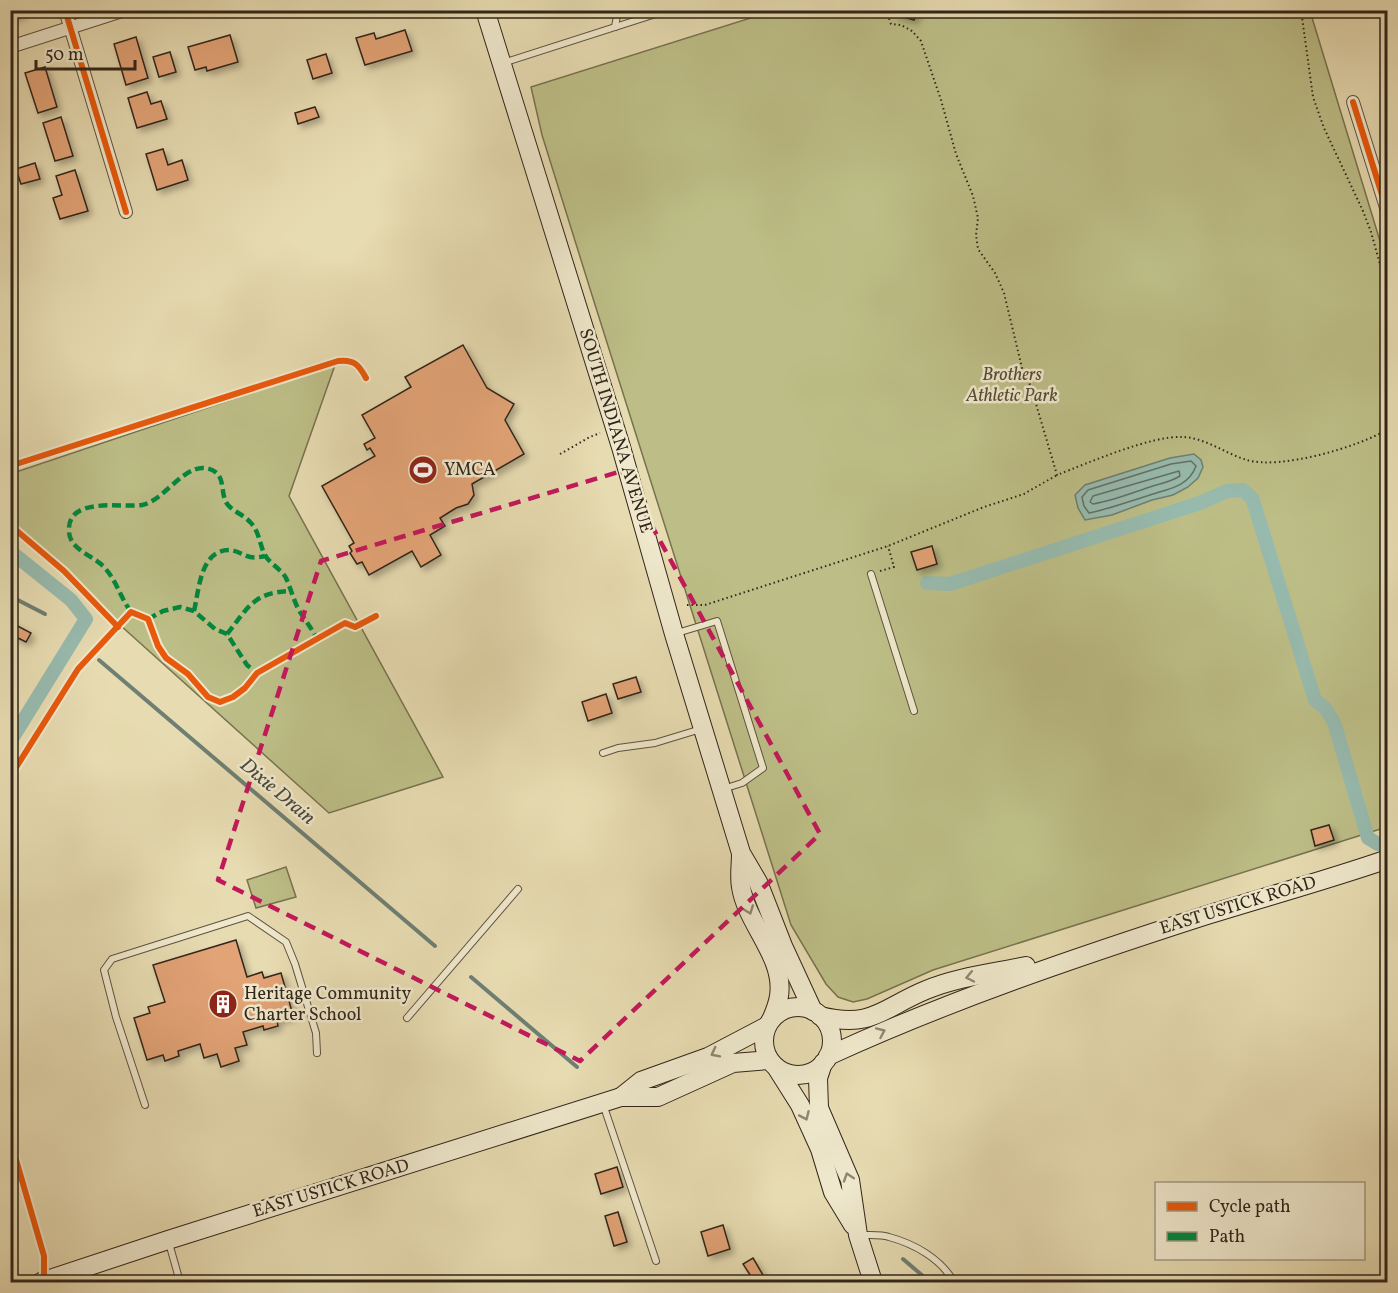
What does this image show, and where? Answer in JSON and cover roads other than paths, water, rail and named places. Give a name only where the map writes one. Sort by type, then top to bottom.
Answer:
[{"type":"main road","name":"SOUTH INDIANA AVENUE","points":[[485,10],[644,521],[674,634],[741,853],[758,882],[783,946],[817,1013]]},
{"type":"main road","name":"SOUTH INDIANA AVENUE","points":[[741,853],[741,887],[754,924],[774,961],[779,979],[779,996],[770,1022]]},
{"type":"main road","name":"EAST USTICK ROAD","points":[[826,1060],[954,1002],[1090,954],[1388,860]]},
{"type":"main road","name":"EAST USTICK ROAD","points":[[817,1013],[834,1019],[869,1019],[926,990],[962,979],[1090,954]]},
{"type":"main road","points":[[858,1234],[833,1192],[819,1149],[800,1105],[772,1063],[764,1043],[770,1022],[779,1013],[796,1007],[817,1013],[830,1030],[831,1048],[818,1078],[819,1108],[850,1180],[858,1234],[873,1282]]},
{"type":"main road","name":"EAST USTICK ROAD","points":[[621,1097],[641,1081],[708,1057],[770,1022]]},
{"type":"main road","points":[[772,1063],[782,1071],[800,1075],[816,1069],[826,1060]]},
{"type":"main road","name":"EAST USTICK ROAD","points":[[41,1282],[621,1097],[658,1097],[733,1063],[772,1063]]},
{"type":"street","points":[[65,10],[126,212]]},
{"type":"street","points":[[10,47],[125,10]]},
{"type":"street","points":[[1353,102],[1388,214]]},
{"type":"lane","points":[[615,27],[618,10]]},
{"type":"lane","points":[[502,63],[666,11]]},
{"type":"lane","points":[[871,574],[914,711]]},
{"type":"lane","points":[[674,634],[717,621],[763,768],[742,783],[721,790]]},
{"type":"lane","points":[[603,753],[618,748],[655,743],[702,729]]},
{"type":"lane","points":[[407,1018],[518,889]]},
{"type":"lane","points":[[145,1105],[116,1017],[104,970],[112,959],[248,916],[286,942],[295,963],[316,1033],[317,1053]]},
{"type":"lane","points":[[603,1103],[656,1261]]},
{"type":"lane","points":[[858,1234],[888,1236],[925,1252],[946,1269],[954,1282]]},
{"type":"lane","points":[[168,1240],[180,1282]]},
{"type":"water","points":[[1194,454],[1201,460],[1203,467],[1198,478],[1188,487],[1173,495],[1112,515],[1085,520],[1078,508],[1075,495],[1085,485],[1170,458]]},
{"type":"waterway","points":[[927,583],[950,584],[1200,503],[1227,491],[1243,490],[1252,498],[1315,700],[1325,708],[1334,722],[1368,838],[1378,844],[1388,841]]},
{"type":"waterway","name":"Dixie Drain","points":[[10,551],[71,600],[86,619],[10,742]]},
{"type":"waterway","name":"Dixie Drain","points":[[10,596],[45,614]]},
{"type":"waterway","name":"Dixie Drain","points":[[99,660],[435,946]]},
{"type":"waterway","name":"Dixie Drain","points":[[471,977],[577,1067]]},
{"type":"waterway","name":"Dixie Drain","points":[[903,1259],[930,1282]]},
{"type":"place","name":"YMCA","points":[[423,470]]},
{"type":"place","name":"Heritage Community Charter School","points":[[223,1004]]},
{"type":"park label","name":"Brothers Athletic Park","points":[[1012,385]]}]
